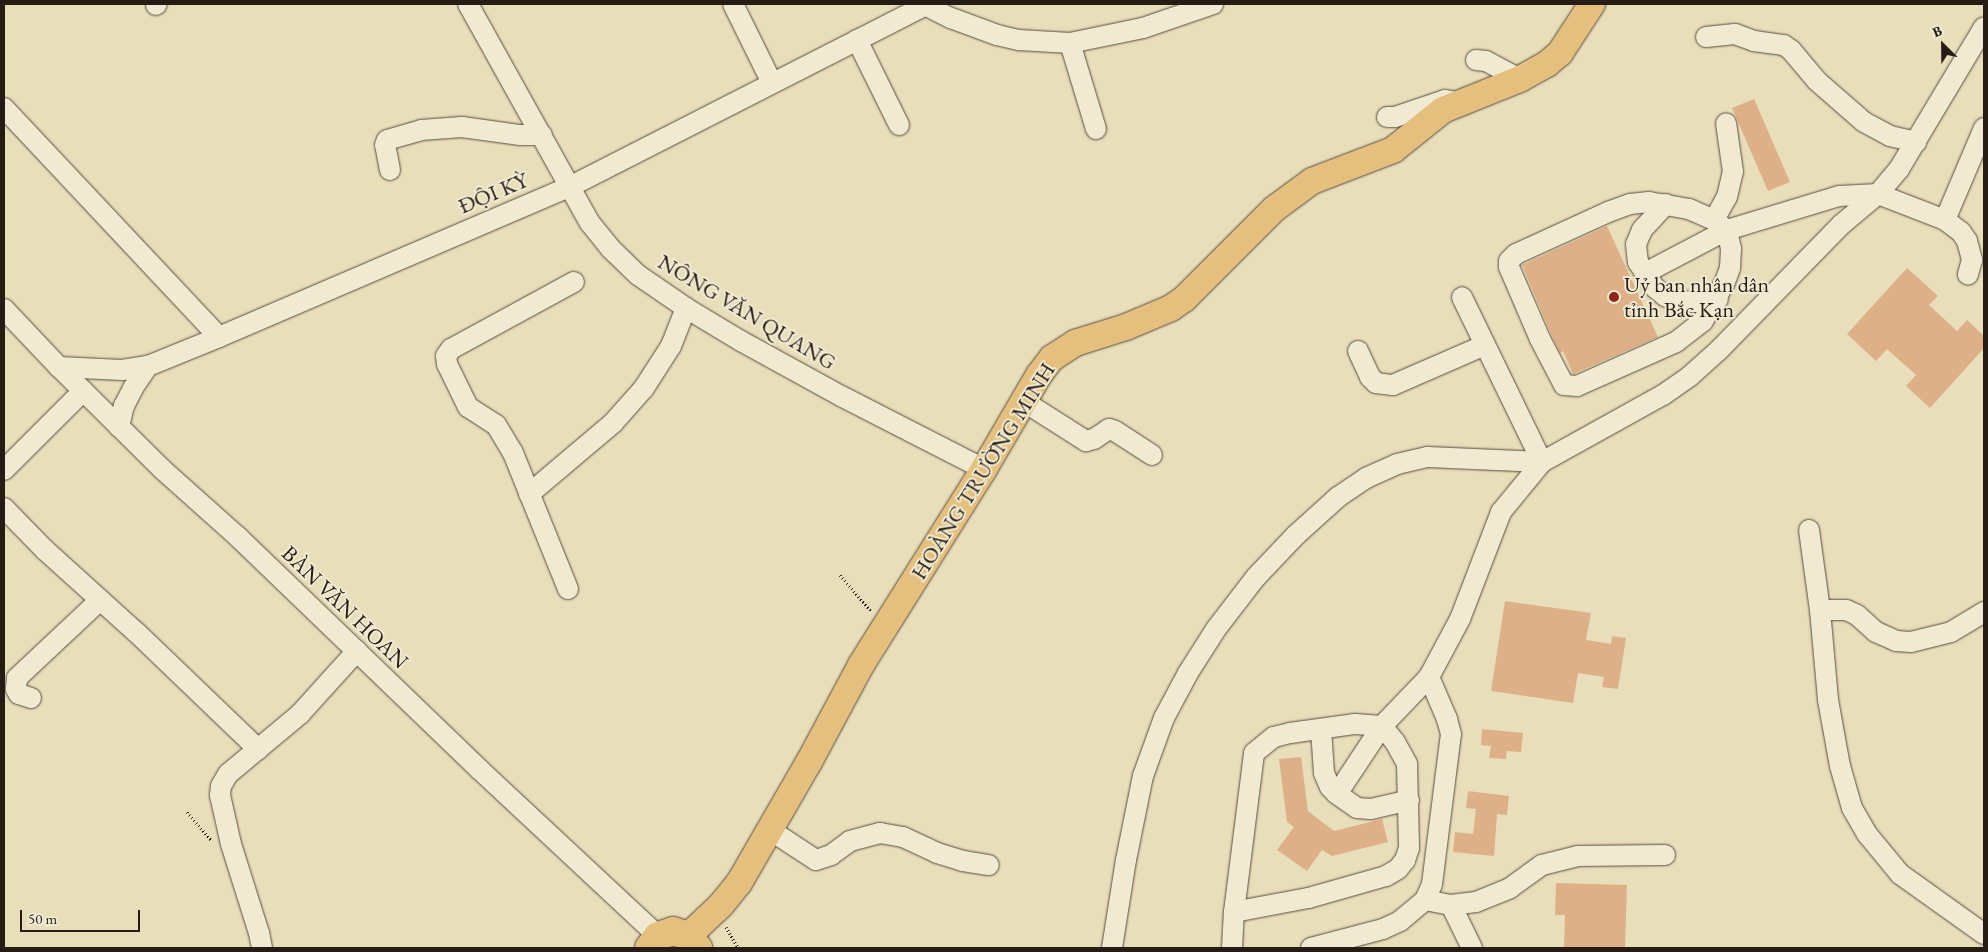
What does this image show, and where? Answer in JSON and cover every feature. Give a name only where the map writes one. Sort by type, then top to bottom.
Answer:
[{"type":"highway","points":[[653,942],[673,931],[693,942]]},
{"type":"main road","name":"HOÀNG TRƯỜNG MINH","points":[[693,942],[706,920],[733,890],[770,830],[885,626],[984,469],[1023,400],[1052,358],[1064,349],[1171,308],[1184,299],[1288,197],[1312,181],[1393,150],[1443,110],[1458,102],[1520,78],[1547,64],[1560,53],[1592,4]]},
{"type":"street","name":"NÔNG VĂN QUANG","points":[[468,4],[590,223],[610,248],[638,275],[686,308],[843,397],[984,469]]},
{"type":"street","points":[[733,4],[772,83]]},
{"type":"street","points":[[925,4],[973,28],[997,35],[1018,40],[1070,43],[1143,28],[1213,4]]},
{"type":"street","name":"ĐỘI KỲ","points":[[58,367],[122,370],[148,366],[219,337],[570,186],[925,4]]},
{"type":"street","points":[[1337,794],[1382,726],[1429,677],[1460,619],[1501,512],[1542,462],[1664,395],[1690,376],[1718,351],[1809,255],[1878,194],[1899,169],[1984,26]]},
{"type":"street","points":[[1706,37],[1736,34],[1754,41],[1784,45],[1791,50],[1817,82],[1864,122],[1890,136],[1916,142]]},
{"type":"street","points":[[857,40],[899,125]]},
{"type":"street","points":[[1070,43],[1096,129]]},
{"type":"street","points":[[1476,60],[1486,61],[1520,78]]},
{"type":"street","points":[[1387,117],[1395,117],[1444,100],[1458,102]]},
{"type":"street","points":[[4,108],[219,337]]},
{"type":"street","points":[[1721,225],[1689,209],[1666,204],[1630,204],[1591,219],[1511,258],[1508,266],[1560,381],[1564,385],[1578,386],[1676,342],[1703,321],[1718,299],[1730,268],[1731,249],[1721,225],[1733,172],[1726,123]]},
{"type":"street","points":[[390,170],[385,145],[387,140],[422,130],[462,127],[520,135],[542,135]]},
{"type":"street","points":[[1945,220],[1984,128]]},
{"type":"street","points":[[1645,274],[1721,225],[1839,196],[1878,194],[1945,220],[1961,232],[1967,241],[1972,260],[1968,274]]},
{"type":"street","points":[[1666,204],[1642,230],[1636,244],[1638,262],[1645,274],[1665,296],[1676,301],[1695,302],[1718,299]]},
{"type":"street","points":[[568,589],[513,453],[496,425],[468,407],[447,364],[446,356],[451,349],[574,282]]},
{"type":"street","points":[[1462,297],[1542,462]]},
{"type":"street","points":[[530,494],[613,423],[644,388],[671,346],[686,308]]},
{"type":"street","name":"BÀN VĂN HOAN","points":[[4,309],[58,367],[162,469],[238,536],[653,942]]},
{"type":"street","points":[[1358,350],[1370,377],[1376,383],[1393,386],[1485,344]]},
{"type":"street","points":[[119,427],[124,406],[133,388],[148,366]]},
{"type":"street","points":[[4,470],[83,391]]},
{"type":"street","points":[[1023,400],[1086,441],[1094,439],[1109,429],[1115,430],[1152,455]]},
{"type":"street","points":[[1112,948],[1126,860],[1143,776],[1164,718],[1188,673],[1216,629],[1256,577],[1296,535],[1338,497],[1366,478],[1396,464],[1428,457],[1542,462]]},
{"type":"street","points":[[6,513],[258,750]]},
{"type":"street","points":[[1809,530],[1820,610],[1828,700],[1840,766],[1852,808],[1866,834],[1900,874],[1984,934]]},
{"type":"street","points":[[31,698],[19,694],[16,689],[17,678],[100,600]]},
{"type":"street","points":[[1820,610],[1846,610],[1857,615],[1876,632],[1896,641],[1911,642],[1951,632],[1984,612]]},
{"type":"street","points":[[262,948],[231,844],[220,795],[223,780],[300,714],[357,651]]},
{"type":"street","points":[[1320,947],[1383,929],[1400,921],[1425,900],[1432,884],[1451,734],[1447,719],[1429,677]]},
{"type":"street","points":[[1232,948],[1234,912],[1254,752],[1274,737],[1355,724],[1382,726],[1395,742],[1407,764],[1409,848],[1405,860],[1398,869],[1386,876],[1308,898],[1234,912]]},
{"type":"street","points":[[1321,729],[1324,772],[1330,787],[1337,794],[1357,808],[1371,809],[1409,800]]},
{"type":"street","points":[[770,830],[816,860],[831,855],[850,841],[880,833],[902,837],[937,853],[963,861],[989,865]]},
{"type":"street","points":[[1425,900],[1451,905],[1476,902],[1510,888],[1542,865],[1578,856],[1665,855]]},
{"type":"street","points":[[1451,905],[1472,948]]},
{"type":"path","points":[[840,575],[885,626]]},
{"type":"building","points":[[1754,99],[1790,182],[1768,191],[1732,108]]},
{"type":"building","name":"Uỷ ban nhân dân tỉnh Bắc Kạn","points":[[1607,226],[1658,337],[1573,374],[1563,351],[1560,353],[1551,334],[1522,265]]},
{"type":"building","points":[[1907,268],[1938,296],[1929,305],[1957,331],[1967,320],[1984,336],[1984,348],[1930,408],[1906,386],[1916,375],[1887,349],[1876,361],[1847,334]]},
{"type":"building","points":[[1505,601],[1591,613],[1586,640],[1611,644],[1612,636],[1626,638],[1618,689],[1602,687],[1604,677],[1578,673],[1573,703],[1491,691]]},
{"type":"building","points":[[1482,729],[1523,733],[1521,752],[1507,751],[1506,759],[1489,758],[1491,746],[1481,745]]},
{"type":"building","points":[[1301,757],[1308,811],[1334,831],[1382,819],[1388,842],[1332,856],[1322,850],[1307,871],[1277,850],[1294,827],[1287,822],[1279,759]]},
{"type":"building","points":[[1468,791],[1509,796],[1507,815],[1497,814],[1494,856],[1453,852],[1455,832],[1473,834],[1476,809],[1466,808]]},
{"type":"building","points":[[1556,883],[1627,885],[1625,948],[1564,948],[1565,915],[1555,915]]},
{"type":"place","name":"Uỷ ban nhân dân tỉnh Bắc Kạn","points":[[1614,297]]}]
